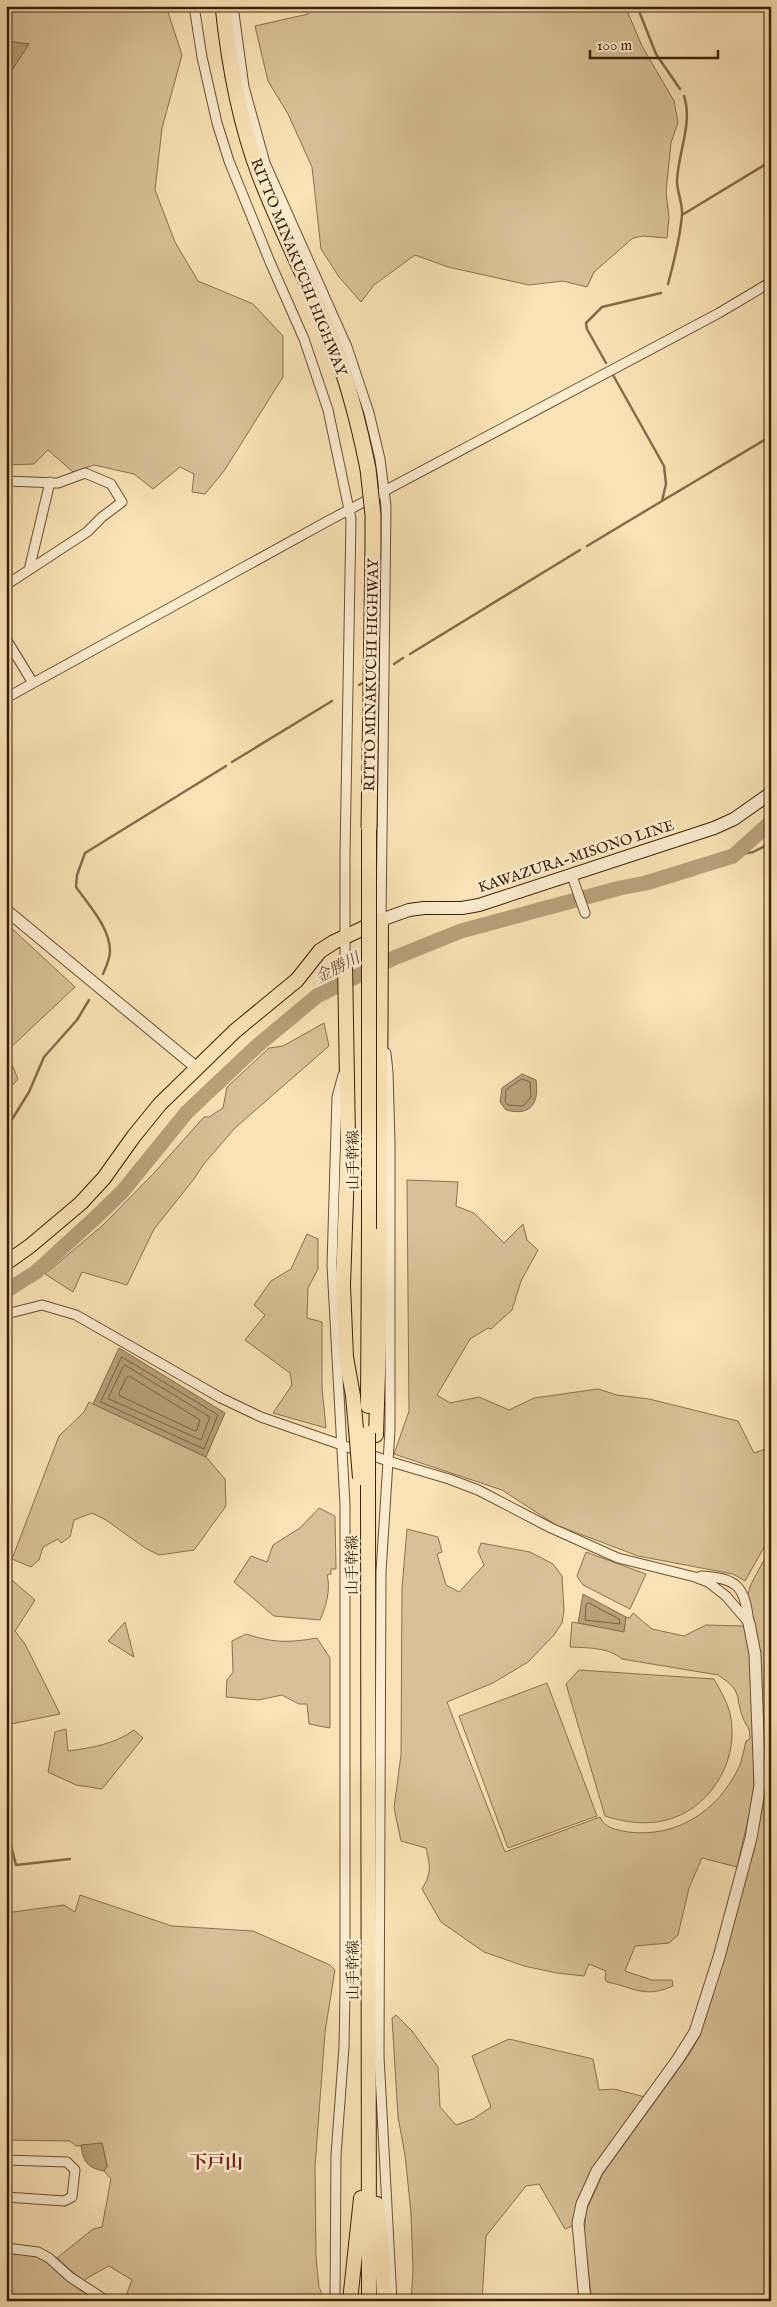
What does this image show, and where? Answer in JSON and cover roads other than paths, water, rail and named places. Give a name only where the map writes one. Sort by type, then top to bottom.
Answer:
[{"type":"highway","name":"RITTO MINAKUCHI HIGHWAY","points":[[223,6],[233,82],[244,130],[259,174],[283,233],[331,338],[361,435],[368,469],[373,547],[370,828]]},
{"type":"main road","name":"KAWAZURA-MISONO LINE","points":[[381,920],[416,909],[462,908],[479,905],[572,876],[714,828],[734,819],[771,793]]},
{"type":"main road","name":"山手幹線","points":[[369,2301],[367,1432],[370,828]]},
{"type":"main road","points":[[6,1262],[30,1246],[81,1203],[104,1178],[148,1117],[254,1014],[296,980],[320,951],[344,937],[381,920],[379,1341],[367,1432]]},
{"type":"main road","points":[[345,962],[348,1139],[343,1292],[346,1357],[353,1396],[367,1432]]},
{"type":"main road","points":[[367,1481],[368,1584]]},
{"type":"main road","points":[[350,2301],[361,2208],[368,2060]]},
{"type":"main road","points":[[370,2129],[382,2250],[384,2301]]},
{"type":"street","points":[[194,6],[202,57],[217,123],[229,161],[304,339],[328,410],[349,509],[351,563],[345,962]]},
{"type":"street","points":[[233,6],[244,87],[265,162],[291,225],[326,296],[346,347],[369,414],[380,459],[386,515],[381,920]]},
{"type":"street","points":[[6,698],[349,509],[713,316],[771,282]]},
{"type":"street","points":[[6,481],[58,483],[85,473],[112,484],[122,502],[102,517],[87,532],[6,585]]},
{"type":"street","points":[[29,570],[50,482]]},
{"type":"street","points":[[6,639],[33,683]]},
{"type":"street","points":[[572,876],[585,913]]},
{"type":"street","points":[[6,910],[197,1068]]},
{"type":"street","points":[[382,1023],[388,1072],[389,1108],[390,1390],[388,1462],[381,1572],[379,2056],[392,2301]]},
{"type":"street","points":[[335,2301],[336,2155],[344,2047],[345,1505],[332,1265],[337,1097],[347,1060]]},
{"type":"street","points":[[6,1314],[42,1305],[76,1315],[221,1398],[262,1417],[388,1462],[449,1479],[478,1490],[551,1528],[618,1558],[708,1582],[726,1596],[749,1623]]},
{"type":"street","points":[[585,2301],[578,2223],[582,2204],[597,2171],[678,2059],[695,2032],[719,1957],[751,1838],[760,1786],[755,1654],[745,1595],[731,1582],[720,1578],[702,1575],[695,1577]]},
{"type":"street","points":[[6,2160],[66,2162],[75,2170],[72,2197],[64,2202],[6,2197]]},
{"type":"street","points":[[6,2248],[38,2252],[49,2258],[70,2277],[108,2301]]},
{"type":"water","points":[[6,41],[29,44],[6,79]]},
{"type":"water","points":[[522,1074],[536,1080],[535,1101],[532,1106],[522,1111],[506,1110],[500,1102],[502,1088]]},
{"type":"water","points":[[119,1348],[225,1413],[206,1457],[93,1404]]},
{"type":"water","points":[[583,1594],[626,1617],[624,1632],[578,1623]]},
{"type":"water","points":[[102,2143],[107,2166],[104,2171],[94,2168],[87,2163],[81,2145]]},
{"type":"waterway","points":[[637,6],[656,54],[680,89]]},
{"type":"waterway","points":[[668,284],[675,259],[682,215],[677,181],[687,117],[684,96]]},
{"type":"waterway","points":[[682,215],[771,161]]},
{"type":"waterway","points":[[606,363],[587,329],[586,323],[602,307],[661,293]]},
{"type":"waterway","points":[[587,546],[662,501],[666,484],[664,466],[613,375]]},
{"type":"waterway","points":[[662,501],[771,436]]},
{"type":"waterway","points":[[410,654],[580,550]]},
{"type":"waterway","points":[[394,664],[403,658]]},
{"type":"waterway","points":[[359,685],[366,681]]},
{"type":"waterway","points":[[232,762],[332,701]]},
{"type":"waterway","points":[[103,974],[110,954],[107,934],[98,917],[76,887],[77,875],[85,853],[226,766]]},
{"type":"waterway","name":"金勝川","points":[[6,1291],[36,1272],[95,1218],[122,1192],[187,1112],[257,1046],[317,996],[394,958],[461,931],[620,888],[646,883],[733,856],[771,822]]},
{"type":"waterway","points":[[733,856],[753,852],[771,843]]},
{"type":"waterway","points":[[6,1129],[29,1092],[44,1057],[77,1020],[89,1000]]},
{"type":"waterway","points":[[6,1826],[16,1865],[70,1859]]},
{"type":"district","name":"下戸山","points":[[216,2162]]}]
